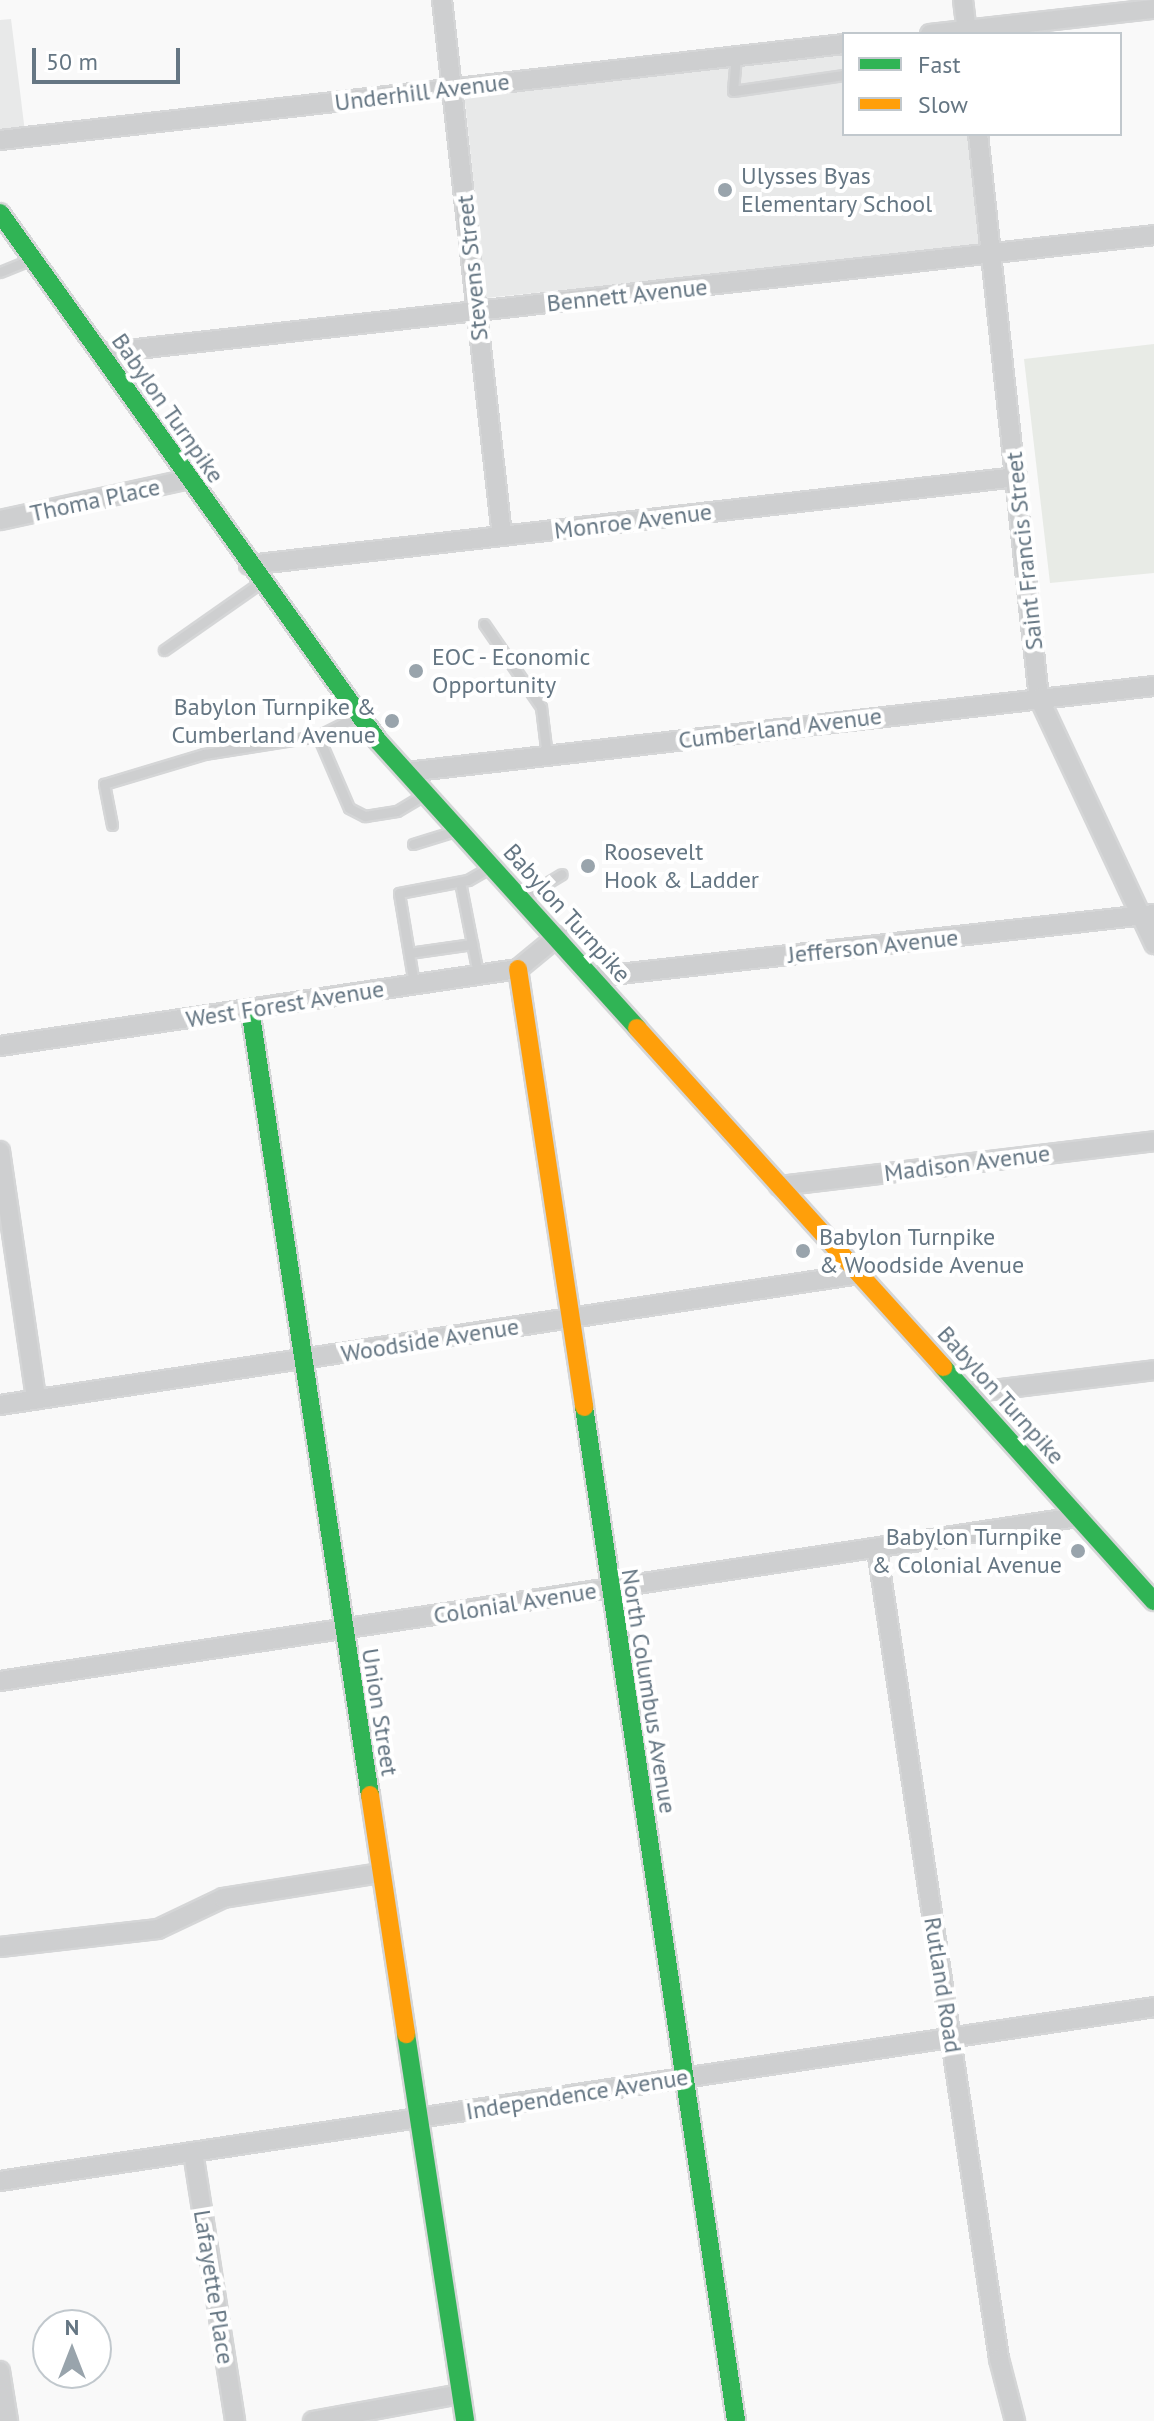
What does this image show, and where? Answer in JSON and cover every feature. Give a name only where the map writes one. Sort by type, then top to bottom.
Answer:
[{"type":"street","name":"Stevens Street","points":[[442,0],[502,536]]},
{"type":"street","points":[[963,0],[967,32],[1154,9]]},
{"type":"street","name":"Underhill Avenue","points":[[0,140],[842,44]]},
{"type":"street","name":"Saint Francis Street","points":[[978,136],[1039,698],[1147,915],[1154,944]]},
{"type":"street","name":"Babylon Turnpike","points":[[0,213],[358,716],[1154,1601]]},
{"type":"street","name":"Bennett Avenue","points":[[101,353],[1154,235]]},
{"type":"street","name":"Monroe Avenue","points":[[249,565],[1017,477]]},
{"type":"street","name":"Thoma Place","points":[[0,520],[189,479]]},
{"type":"street","name":"Cumberland Avenue","points":[[407,772],[1154,686]]},
{"type":"street","name":"Jefferson Avenue","points":[[593,977],[1147,915]]},
{"type":"street","points":[[518,969],[558,936]]},
{"type":"street","name":"West Forest Avenue","points":[[0,1046],[518,969]]},
{"type":"street","name":"North Columbus Avenue","points":[[518,969],[736,2421]]},
{"type":"street","name":"Union Street","points":[[250,1009],[465,2421]]},
{"type":"street","name":"Madison Avenue","points":[[779,1186],[1154,1141]]},
{"type":"street","points":[[0,1151],[36,1399]]},
{"type":"street","name":"Woodside Avenue","points":[[0,1405],[859,1274]]},
{"type":"street","points":[[968,1393],[1154,1370]]},
{"type":"street","name":"Colonial Avenue","points":[[0,1681],[1077,1517]]},
{"type":"street","name":"Rutland Road","points":[[877,1549],[951,2038],[1015,2421]]},
{"type":"street","points":[[0,1947],[158,1929],[223,1898],[380,1873]]},
{"type":"street","name":"Independence Avenue","points":[[0,2181],[1154,2007]]},
{"type":"street","name":"Lafayette Place","points":[[193,2152],[235,2421]]},
{"type":"street","points":[[0,2371],[8,2421]]},
{"type":"street","points":[[313,2421],[460,2394]]},
{"type":"lane","points":[[736,56],[733,91],[842,75]]},
{"type":"lane","points":[[0,272],[33,258]]},
{"type":"lane","points":[[164,650],[261,582]]},
{"type":"lane","points":[[484,624],[541,707],[547,756]]},
{"type":"lane","points":[[112,825],[104,784],[204,754],[318,736],[358,716]]},
{"type":"lane","points":[[318,736],[349,808],[365,816],[397,811],[426,793]]},
{"type":"lane","points":[[413,844],[459,830]]},
{"type":"lane","points":[[414,984],[399,893],[460,882],[493,866]]},
{"type":"lane","points":[[523,898],[562,874]]},
{"type":"lane","points":[[460,882],[478,974]]},
{"type":"lane","points":[[409,953],[472,944]]},
{"type":"shaded area","points":[[11,19],[25,132],[0,135],[0,20]]},
{"type":"shaded area","name":"Ulysses Byas Elementary School","points":[[842,49],[842,136],[970,136],[983,247],[486,298],[464,93]]},
{"type":"shaded area","points":[[1154,344],[1154,573],[1050,583],[1024,359]]},
{"type":"traffic: fast","points":[[0,213],[378,741],[637,1028]]},
{"type":"traffic: fast","points":[[250,1009],[370,1795]]},
{"type":"traffic: fast","points":[[943,1367],[1154,1601]]},
{"type":"traffic: fast","points":[[584,1407],[736,2421]]},
{"type":"traffic: fast","points":[[406,2034],[465,2421]]},
{"type":"traffic: slow","points":[[518,969],[584,1407]]},
{"type":"traffic: slow","points":[[637,1028],[943,1367]]},
{"type":"traffic: slow","points":[[370,1795],[406,2034]]},
{"type":"place","name":"Ulysses Byas Elementary School","points":[[725,190]]},
{"type":"place","name":"EOC - Economic Opportunity","points":[[416,671]]},
{"type":"place","name":"Babylon Turnpike & Cumberland Avenue","points":[[392,721]]},
{"type":"place","name":"Roosevelt Hook & Ladder","points":[[588,866]]},
{"type":"place","name":"Babylon Turnpike & Woodside Avenue","points":[[803,1251]]},
{"type":"place","name":"Babylon Turnpike & Colonial Avenue","points":[[1078,1551]]}]
